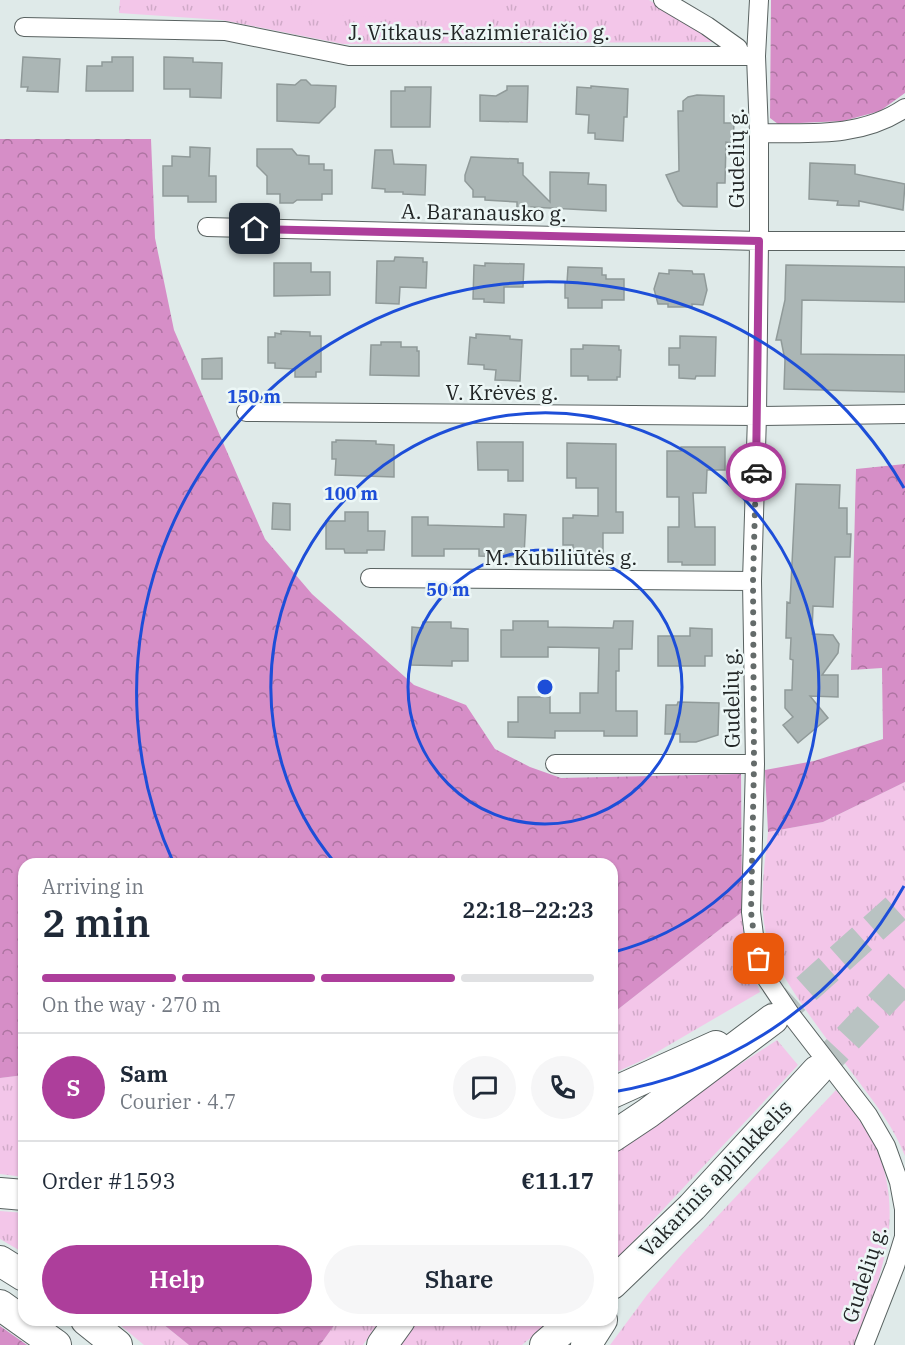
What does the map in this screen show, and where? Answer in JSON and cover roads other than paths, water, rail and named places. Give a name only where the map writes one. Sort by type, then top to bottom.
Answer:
[{"type":"highway","points":[[618,1091],[773,1018],[648,1113],[618,1133]]},
{"type":"highway","name":"Vakarinis aplinkkelis","points":[[618,1278],[692,1207],[817,1071]]},
{"type":"highway","points":[[0,1193],[18,1194]]},
{"type":"highway","points":[[618,1300],[692,1207]]},
{"type":"highway","points":[[0,1261],[18,1272]]},
{"type":"highway","points":[[0,1305],[18,1318]]},
{"type":"highway","points":[[29,1326],[56,1345]]},
{"type":"highway","points":[[93,1326],[117,1345]]},
{"type":"highway","points":[[382,1345],[396,1326]]},
{"type":"highway","points":[[545,1345],[567,1326]]},
{"type":"highway","points":[[586,1345],[598,1326]]},
{"type":"street","points":[[663,0],[707,26],[748,56]]},
{"type":"street","name":"Gudelių g.","points":[[759,0],[748,56],[759,133],[751,912],[755,943],[764,975],[791,1015],[868,1115],[886,1146],[899,1182],[904,1237],[864,1345]]},
{"type":"street","name":"J. Vitkaus-Kazimieraičio g.","points":[[24,27],[225,31],[349,56],[748,56]]},
{"type":"street","points":[[759,133],[834,133],[872,124],[905,108]]},
{"type":"street","name":"A. Baranausko g.","points":[[207,227],[759,241],[905,241]]},
{"type":"street","name":"V. Krėvės g.","points":[[246,412],[757,416],[905,414]]},
{"type":"street","name":"M. Kubiliūtės g.","points":[[370,578],[753,581]]},
{"type":"street","points":[[555,764],[754,764]]},
{"type":"tunnel","points":[[773,1019],[905,900]]},
{"type":"tunnel","points":[[817,1071],[905,978]]}]
